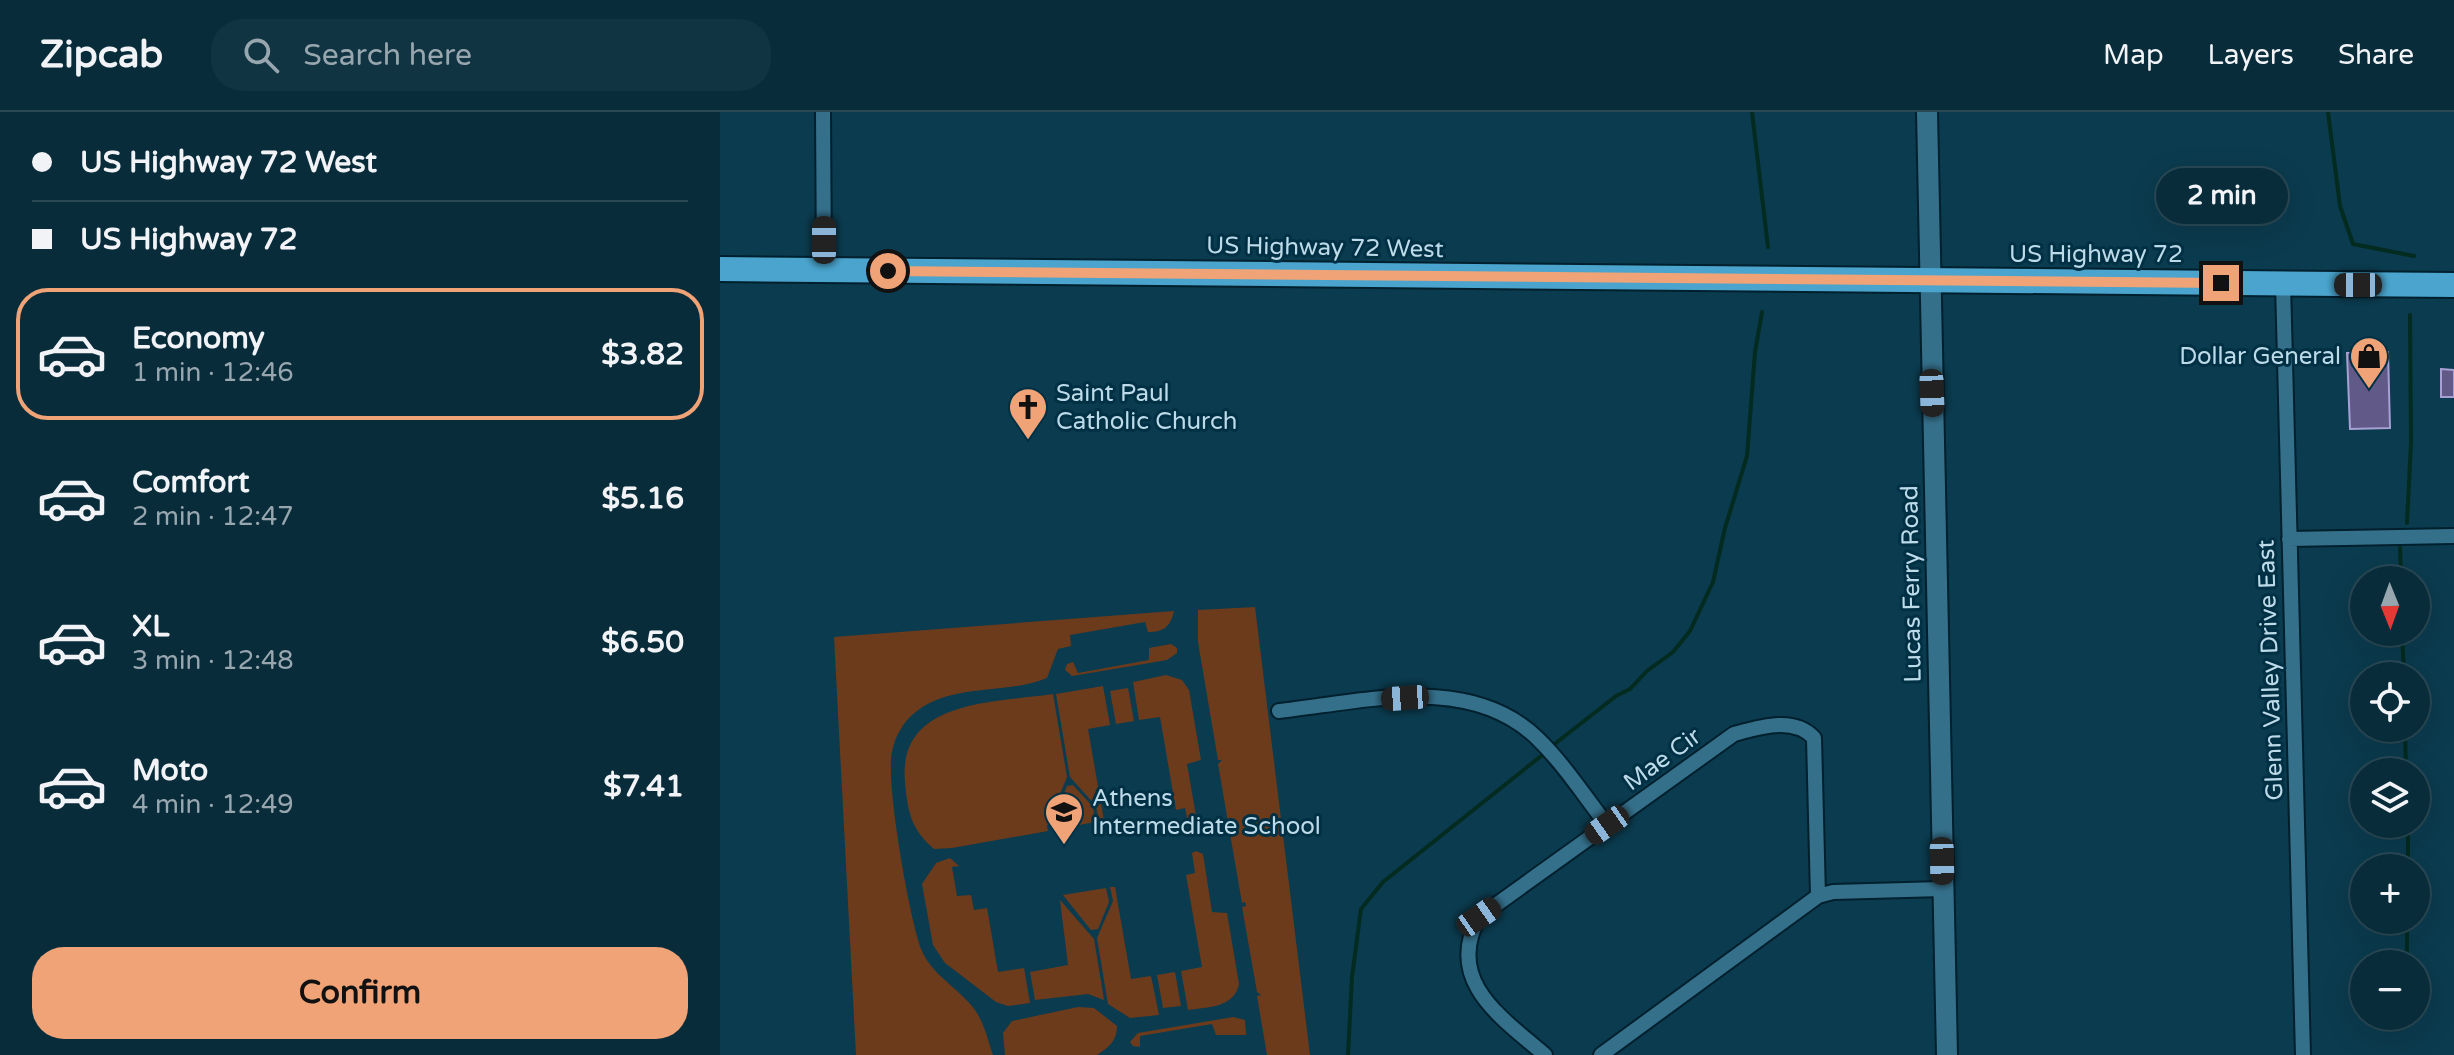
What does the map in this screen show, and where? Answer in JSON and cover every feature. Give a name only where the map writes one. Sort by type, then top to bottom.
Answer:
[{"type":"highway","name":"US Highway 72 West","points":[[720,269],[1929,281]]},
{"type":"highway","name":"US Highway 72","points":[[1929,281],[2454,285]]},
{"type":"street","points":[[823,112],[824,270]]},
{"type":"street","name":"Lucas Ferry Road","points":[[1927,112],[1947,1055]]},
{"type":"street","name":"Glenn Valley Drive East","points":[[2283,284],[2303,1055]]},
{"type":"street","points":[[2289,539],[2454,536]]},
{"type":"street","points":[[1279,711],[1424,696],[1455,700],[1504,714],[1542,744],[1607,825]]},
{"type":"street","name":"Mae Cir","points":[[1545,1055],[1484,1003],[1470,965],[1468,947],[1471,931],[1479,917],[1734,734],[1759,727],[1791,725],[1805,728],[1814,738],[1818,896]]},
{"type":"street","points":[[1601,1055],[1818,896],[1833,892],[1942,889]]},
{"type":"shaded area","points":[[1255,607],[1310,1055],[1267,1055],[1257,996],[1261,995],[1257,992],[1242,907],[1246,906],[1245,902],[1242,903],[1218,764],[1222,760],[1218,760],[1198,642],[1198,610]]},
{"type":"shaded area","points":[[1174,611],[1166,628],[1158,631],[1148,632],[1145,622],[1070,635],[1071,646],[1058,649],[1047,678],[947,696],[917,711],[904,724],[892,752],[892,791],[900,852],[917,936],[926,959],[975,1011],[985,1029],[993,1055],[856,1055],[834,637]]},
{"type":"shaded area","points":[[1171,644],[1177,648],[1177,653],[1167,660],[1072,676],[1065,670],[1067,664],[1073,662],[1078,673],[1149,660],[1149,648]]},
{"type":"shaded area","points":[[1166,675],[1182,680],[1189,690],[1201,760],[1187,764],[1197,822],[1192,828],[1189,828],[1185,808],[1176,810],[1160,717],[1139,720],[1133,682]]},
{"type":"shaded area","points":[[1103,686],[1110,725],[1088,729],[1104,821],[1099,822],[1096,806],[1070,777],[1056,694]]},
{"type":"shaded area","points":[[1128,688],[1134,721],[1116,724],[1110,691]]},
{"type":"shaded area","points":[[1053,694],[1067,777],[1047,826],[1048,831],[934,849],[912,820],[908,803],[905,783],[907,755],[916,735],[933,720],[954,710]]},
{"type":"shaded area","points":[[1073,785],[1093,807],[1095,822],[1052,830],[1051,825],[1067,786]]},
{"type":"shaded area","points":[[1192,853],[1203,854],[1212,912],[1227,913],[1239,984],[1232,998],[1226,1002],[1188,1010],[1181,971],[1202,967],[1186,875],[1195,873]]},
{"type":"shaded area","points":[[950,858],[959,866],[952,867],[957,896],[971,895],[974,910],[987,908],[998,972],[1024,968],[1030,1003],[1008,1006],[996,1002],[945,963],[933,945],[922,884],[936,863]]},
{"type":"shaded area","points":[[1110,887],[1115,887],[1131,979],[1151,976],[1159,1015],[1130,1018],[1108,1004],[1097,938],[1113,901]]},
{"type":"shaded area","points":[[1106,888],[1109,902],[1098,929],[1091,930],[1063,895]]},
{"type":"shaded area","points":[[1060,900],[1094,939],[1104,1000],[1088,994],[1035,1000],[1030,972],[1068,965]]},
{"type":"shaded area","points":[[1175,972],[1181,1006],[1163,1008],[1157,975]]},
{"type":"shaded area","points":[[1078,1007],[1094,1008],[1117,1026],[1112,1043],[1097,1055],[1005,1055],[1003,1033],[1012,1021]]},
{"type":"shaded area","points":[[1233,1017],[1245,1020],[1246,1035],[1216,1035],[1212,1024],[1140,1036],[1140,1047],[1130,1042],[1138,1033]]},
{"type":"building","name":"Dollar General","points":[[2388,352],[2390,428],[2350,429],[2347,353]]},
{"type":"building","points":[[2441,369],[2454,370],[2454,397],[2441,397]]},
{"type":"waterway","points":[[1752,112],[1768,247]]},
{"type":"waterway","points":[[2328,112],[2340,206],[2353,244],[2414,256]]},
{"type":"waterway","points":[[1552,746],[1616,696],[1630,689],[1647,671],[1673,652],[1690,631],[1713,582],[1725,528],[1747,456],[1755,352],[1762,312]]},
{"type":"waterway","points":[[2407,523],[2411,443],[2410,315]]},
{"type":"waterway","points":[[2400,547],[2401,566]]},
{"type":"waterway","points":[[2403,646],[2403,662]]},
{"type":"waterway","points":[[2405,742],[2406,758]]},
{"type":"waterway","points":[[1348,1055],[1352,977],[1361,909],[1383,882],[1546,752]]},
{"type":"waterway","points":[[2408,838],[2408,854]]},
{"type":"waterway","points":[[2407,934],[2407,950]]},
{"type":"place","name":"Dollar General","points":[[2369,390]]},
{"type":"place","name":"Saint Paul Catholic Church","points":[[1028,441]]},
{"type":"place","name":"Athens Intermediate School","points":[[1064,846]]},
{"type":"route","points":[[888,271],[2221,283]]}]
